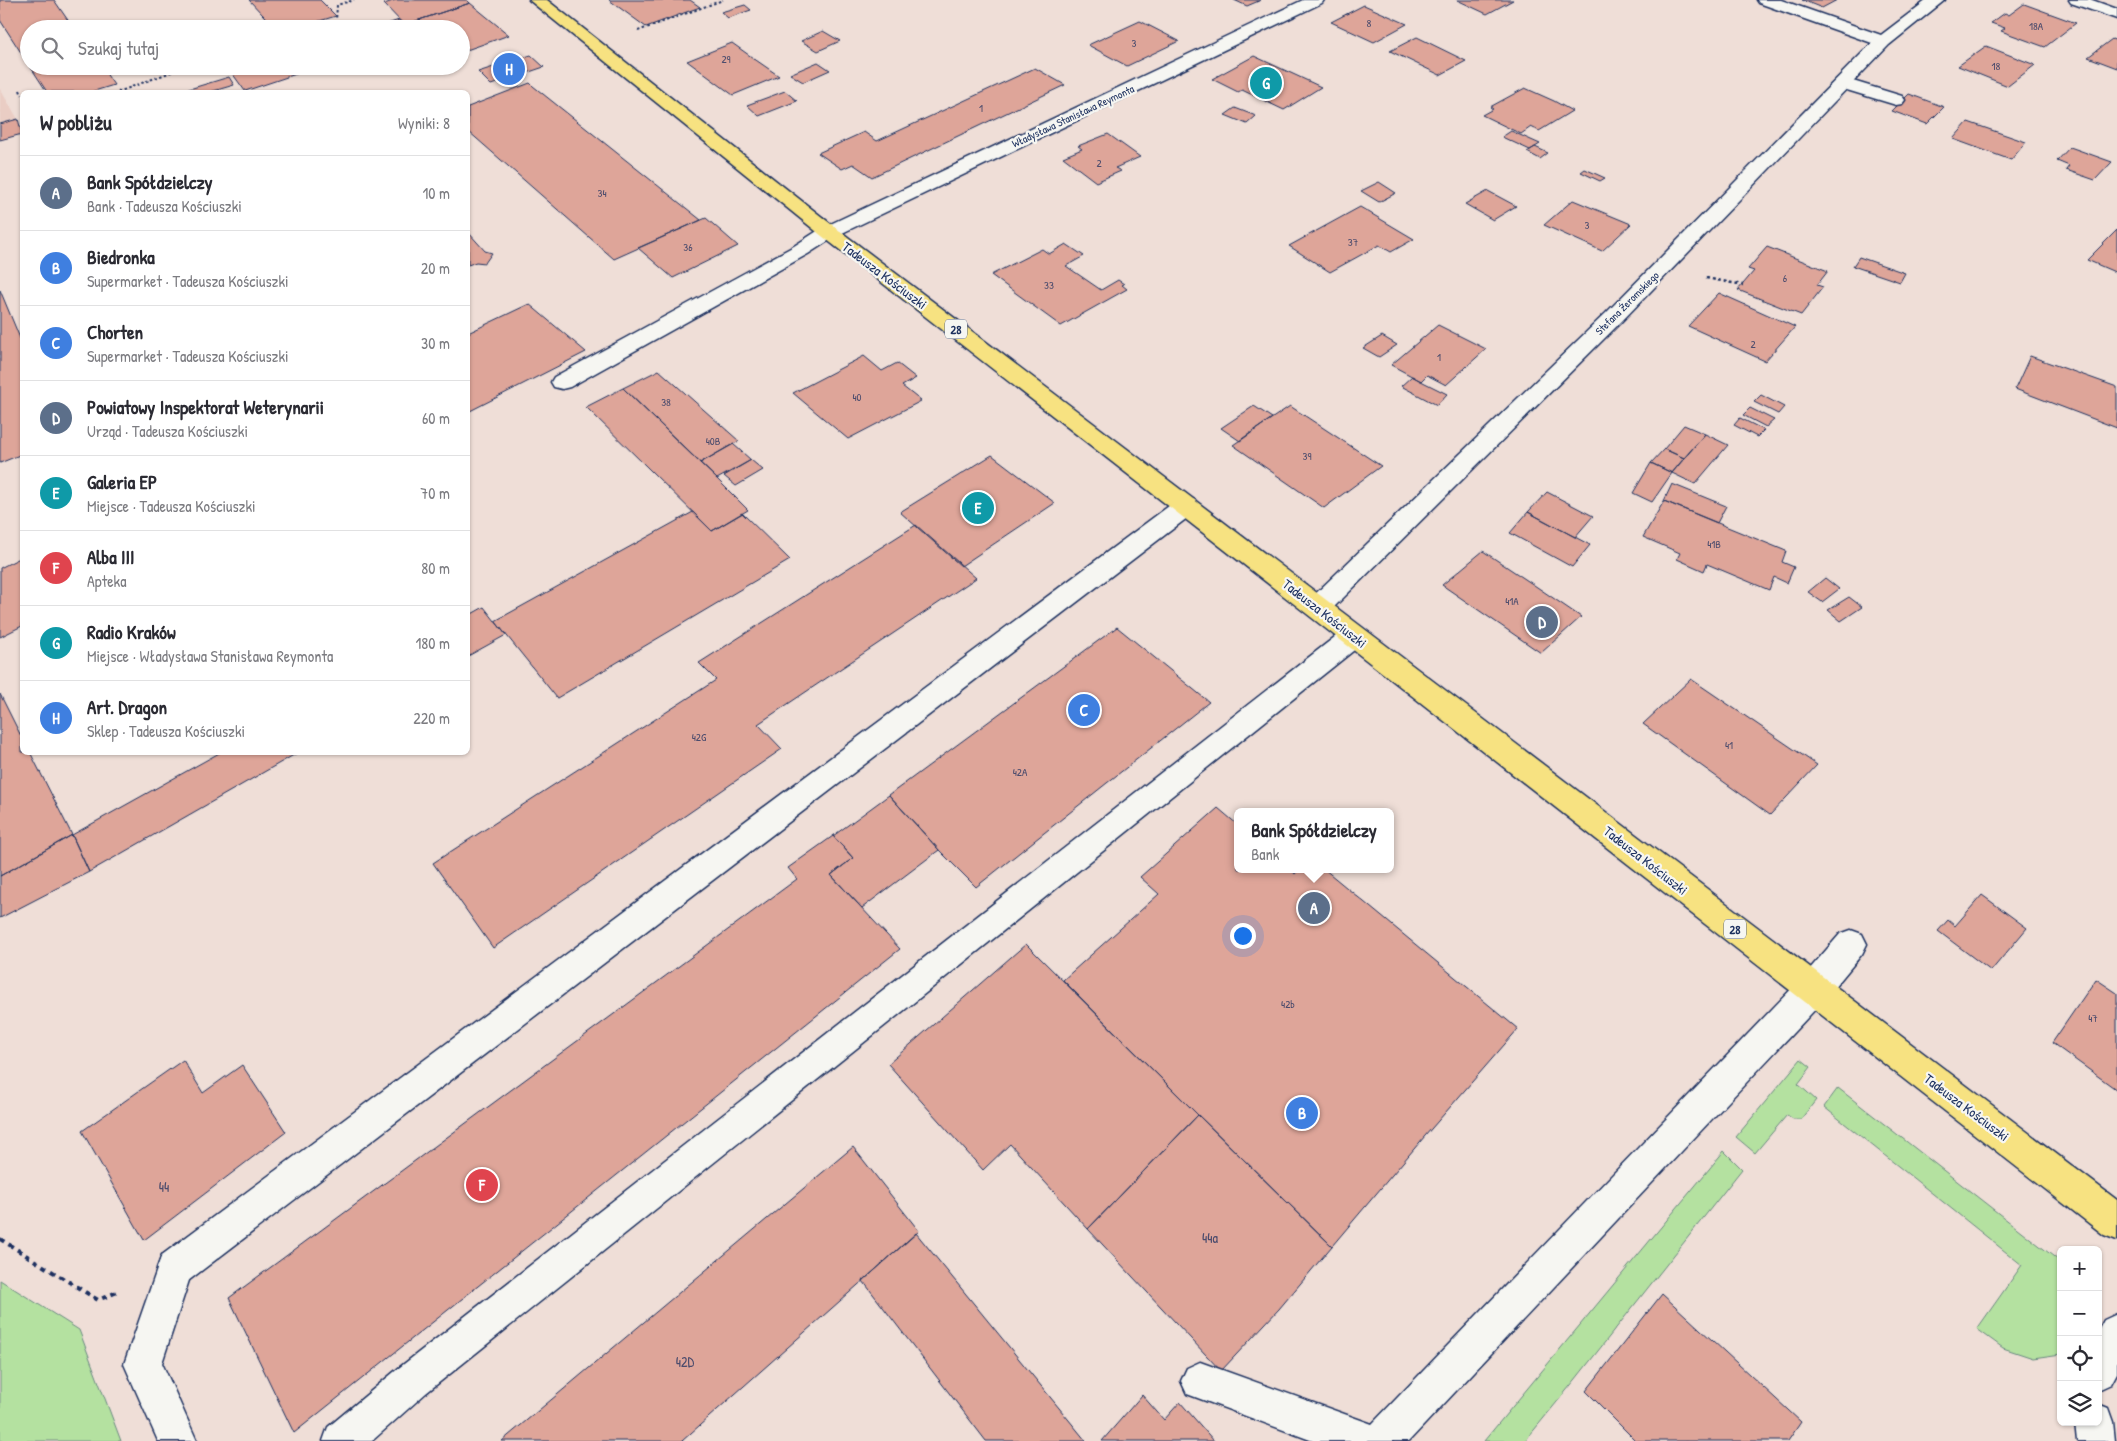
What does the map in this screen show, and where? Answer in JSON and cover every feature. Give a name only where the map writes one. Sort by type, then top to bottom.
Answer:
[{"type":"main road","name":"Tadeusza Kościuszki","points":[[537,0],[829,232],[2117,1222]]},
{"type":"street","name":"Władysława Stanisława Reymonta","points":[[562,382],[801,250],[829,232],[1316,0]]},
{"type":"street","points":[[1765,0],[1883,41]]},
{"type":"street","name":"Stefana Żeromskiego","points":[[1318,607],[1613,318],[1883,41],[1938,0]]},
{"type":"street","points":[[2076,0],[2117,14]]},
{"type":"street","points":[[1843,82],[1896,100]]},
{"type":"street","points":[[178,1441],[143,1364],[175,1268],[1186,506]]},
{"type":"street","points":[[342,1441],[413,1380],[1354,636]]},
{"type":"street","points":[[1382,1441],[1813,989],[1851,944]]},
{"type":"street","points":[[2102,1363],[2117,1333]]},
{"type":"street","points":[[1200,1381],[1366,1441]]},
{"type":"street","points":[[2094,1426],[2096,1441]]},
{"type":"path","points":[[336,20],[337,5],[354,0]]},
{"type":"path","points":[[636,32],[723,0]]},
{"type":"path","points":[[123,90],[163,75]]},
{"type":"path","points":[[1704,278],[1743,284]]},
{"type":"path","points":[[0,1239],[98,1300],[175,1268]]},
{"type":"shaded area","points":[[0,89],[18,119],[20,135],[0,140]]},
{"type":"green space","points":[[1801,1059],[1811,1067],[1798,1084],[1816,1100],[1801,1119],[1793,1119],[1787,1115],[1755,1153],[1736,1137]]},
{"type":"green space","points":[[1838,1088],[2057,1259],[2057,1355],[2033,1358],[2003,1348],[1977,1329],[2022,1265],[1824,1107]]},
{"type":"green space","points":[[1724,1151],[1742,1169],[1525,1441],[1484,1441]]},
{"type":"green space","points":[[0,1280],[79,1330],[121,1441],[0,1441]]},
{"type":"building","points":[[0,0],[54,0],[68,20],[20,20],[20,51],[0,20]]},
{"type":"building","points":[[249,0],[320,0],[336,16],[323,20],[268,20]]},
{"type":"building","points":[[396,0],[467,0],[470,3],[419,20],[399,20],[384,4]]},
{"type":"building","points":[[609,0],[690,0],[700,7],[646,27]]},
{"type":"building","points":[[1234,0],[1261,0],[1247,6]]},
{"type":"building","points":[[1457,0],[1513,0],[1487,14]]},
{"type":"building","points":[[1802,0],[1837,0],[1822,8]]},
{"type":"building","points":[[470,3],[509,35],[470,49],[470,20],[419,20]]},
{"type":"building","points":[[2024,4],[2076,23],[2045,47],[2001,31],[2005,28],[1991,23],[2005,13],[2009,15]]},
{"type":"building","points":[[745,5],[751,10],[728,18],[721,12]]},
{"type":"building","points":[[1364,5],[1407,24],[1374,42],[1331,22]]},
{"type":"building","points":[[1140,21],[1179,41],[1127,66],[1088,45]]},
{"type":"building","points":[[823,31],[840,41],[818,51],[801,41]]},
{"type":"building","points":[[1417,37],[1466,61],[1440,75],[1390,51]]},
{"type":"building","points":[[2112,39],[2117,41],[2117,68],[2088,57]]},
{"type":"building","points":[[732,43],[779,76],[733,95],[687,61]]},
{"type":"building","points":[[1986,46],[2035,65],[2008,86],[1958,66]]},
{"type":"building","points":[[531,55],[544,67],[491,85],[478,72]]},
{"type":"building","points":[[1254,56],[1321,87],[1284,110],[1242,90],[1238,92],[1212,79]]},
{"type":"building","points":[[818,62],[830,70],[803,82],[790,74]]},
{"type":"building","points":[[1035,68],[1065,85],[872,177],[853,164],[842,169],[818,153],[864,132],[877,141]]},
{"type":"building","points":[[36,75],[107,75],[114,85],[98,90],[46,90]]},
{"type":"building","points":[[233,75],[293,75],[248,90],[244,90]]},
{"type":"building","points":[[229,77],[234,85],[217,90],[186,90]]},
{"type":"building","points":[[530,83],[701,220],[614,259],[470,133],[470,106]]},
{"type":"building","points":[[1525,88],[1572,111],[1539,131],[1531,127],[1521,134],[1482,115],[1493,109],[1490,107]]},
{"type":"building","points":[[785,91],[797,101],[759,116],[747,105]]},
{"type":"building","points":[[1909,94],[1944,107],[1927,124],[1892,111]]},
{"type":"building","points":[[1235,108],[1256,116],[1247,124],[1225,115]]},
{"type":"building","points":[[18,119],[20,135],[0,140],[0,124]]},
{"type":"building","points":[[1968,122],[2026,142],[2011,160],[1953,139]]},
{"type":"building","points":[[1511,131],[1540,144],[1530,150],[1502,137]]},
{"type":"building","points":[[1108,134],[1140,157],[1115,168],[1121,171],[1096,182],[1063,157],[1082,149],[1078,146]]},
{"type":"building","points":[[1535,147],[1548,153],[1540,159],[1527,152]]},
{"type":"building","points":[[2070,147],[2112,162],[2095,180],[2066,170],[2069,166],[2057,161]]},
{"type":"building","points":[[1585,169],[1605,178],[1600,181],[1581,172]]},
{"type":"building","points":[[1379,182],[1396,193],[1379,202],[1361,191]]},
{"type":"building","points":[[1488,191],[1516,206],[1493,220],[1465,204]]},
{"type":"building","points":[[1573,200],[1631,224],[1602,251],[1544,225]]},
{"type":"building","points":[[1360,207],[1414,239],[1391,252],[1379,245],[1330,272],[1289,246]]},
{"type":"building","points":[[706,218],[738,246],[673,278],[638,248]]},
{"type":"building","points":[[2117,230],[2117,273],[2087,260]]},
{"type":"building","points":[[470,234],[485,251],[492,253],[485,263],[476,262],[470,264]]},
{"type":"building","points":[[1066,244],[1084,256],[1066,266],[1101,290],[1118,280],[1127,289],[1061,326],[991,275],[1042,249],[1049,254]]},
{"type":"building","points":[[1767,247],[1828,271],[1817,285],[1823,287],[1801,315],[1738,290],[1754,271],[1748,269]]},
{"type":"building","points":[[1859,257],[1905,273],[1900,282],[1853,266]]},
{"type":"building","points":[[0,290],[20,338],[20,455],[0,463]]},
{"type":"building","points":[[1719,293],[1795,327],[1765,361],[1688,326]]},
{"type":"building","points":[[529,304],[586,352],[470,411],[470,332]]},
{"type":"building","points":[[1438,325],[1486,349],[1446,385],[1427,375],[1421,381],[1391,365]]},
{"type":"building","points":[[1382,336],[1397,345],[1379,357],[1363,348]]},
{"type":"building","points":[[864,356],[882,371],[897,363],[916,378],[902,386],[921,401],[848,439],[793,393]]},
{"type":"building","points":[[2030,356],[2117,387],[2117,428],[2015,389]]},
{"type":"building","points":[[659,370],[739,441],[700,463],[623,388]]},
{"type":"building","points":[[1412,376],[1447,394],[1437,405],[1401,386]]},
{"type":"building","points":[[623,388],[748,510],[712,531],[586,407]]},
{"type":"building","points":[[1761,395],[1784,407],[1778,414],[1754,402]]},
{"type":"building","points":[[1254,406],[1272,418],[1240,441],[1221,428]]},
{"type":"building","points":[[1290,406],[1381,466],[1324,508],[1233,445]]},
{"type":"building","points":[[1750,408],[1774,420],[1766,427],[1743,415]]},
{"type":"building","points":[[1740,418],[1764,430],[1757,437],[1734,425]]},
{"type":"building","points":[[1684,425],[1705,434],[1684,458],[1664,449]]},
{"type":"building","points":[[1705,434],[1728,445],[1695,484],[1672,473]]},
{"type":"building","points":[[733,444],[751,460],[717,479],[700,463]]},
{"type":"building","points":[[1664,449],[1684,458],[1672,473],[1651,463]]},
{"type":"building","points":[[992,455],[1055,503],[961,566],[900,512]]},
{"type":"building","points":[[751,460],[763,470],[736,486],[724,476]]},
{"type":"building","points":[[1651,463],[1672,473],[1652,502],[1633,493]]},
{"type":"building","points":[[1672,484],[1726,506],[1717,523],[1664,501]]},
{"type":"building","points":[[1547,492],[1593,516],[1575,537],[1528,512]]},
{"type":"building","points":[[1664,501],[1786,551],[1782,562],[1794,567],[1787,583],[1774,577],[1769,590],[1707,564],[1704,571],[1677,559],[1680,553],[1643,537]]},
{"type":"building","points":[[693,512],[712,531],[742,513],[790,560],[557,698],[495,621]]},
{"type":"building","points":[[1528,512],[1590,545],[1572,567],[1510,533]]},
{"type":"building","points":[[916,525],[976,578],[758,724],[782,749],[493,948],[433,863],[716,680],[699,663]]},
{"type":"building","points":[[1483,551],[1581,617],[1541,653],[1442,585]]},
{"type":"building","points":[[20,558],[20,627],[0,637],[0,568]]},
{"type":"building","points":[[1825,578],[1839,589],[1822,602],[1808,592]]},
{"type":"building","points":[[1849,597],[1862,607],[1841,621],[1828,610]]},
{"type":"building","points":[[484,607],[506,635],[470,655],[470,615]]},
{"type":"building","points":[[1117,627],[1209,702],[976,887],[889,795]]},
{"type":"building","points":[[1691,679],[1817,765],[1770,815],[1643,724]]},
{"type":"building","points":[[0,694],[20,734],[20,755],[32,755],[72,835],[0,876]]},
{"type":"building","points":[[216,755],[294,755],[89,872],[72,835]]},
{"type":"building","points":[[889,795],[939,850],[862,908],[831,875],[853,858],[833,836]]},
{"type":"building","points":[[1218,808],[1234,822],[1234,873],[1329,873],[1518,1029],[1332,1246],[1063,980],[1159,894],[1140,877]]},
{"type":"building","points":[[72,835],[89,872],[0,918],[0,876]]},
{"type":"building","points":[[833,836],[853,858],[831,875],[900,949],[294,1433],[229,1298],[797,879],[788,868]]},
{"type":"building","points":[[1982,895],[2027,928],[1991,971],[1938,931],[1948,920],[1955,926]]},
{"type":"building","points":[[1026,944],[1198,1115],[1088,1229],[1010,1144],[983,1170],[888,1064]]},
{"type":"building","points":[[2096,979],[2117,993],[2117,1090],[2052,1043]]},
{"type":"building","points":[[183,1060],[203,1093],[242,1065],[286,1132],[144,1240],[82,1131]]},
{"type":"building","points":[[1198,1115],[1332,1246],[1279,1309],[1221,1371],[1088,1229]]},
{"type":"building","points":[[853,1147],[919,1231],[682,1441],[502,1441]]},
{"type":"building","points":[[916,1233],[1086,1441],[986,1441],[863,1281]]},
{"type":"building","points":[[1662,1294],[1801,1422],[1788,1441],[1636,1441],[1586,1391]]},
{"type":"building","points":[[1142,1395],[1164,1420],[1180,1402],[1214,1441],[1102,1441]]},
{"type":"place","name":"Art. Dragon","points":[[509,69]]},
{"type":"place","name":"Radio Kraków","points":[[1266,83]]},
{"type":"place","name":"Galeria EP","points":[[978,508]]},
{"type":"place","name":"Powiatowy Inspektorat Weterynarii","points":[[1542,622]]},
{"type":"place","name":"Chorten","points":[[1084,710]]},
{"type":"place","name":"Bank Spółdzielczy","points":[[1314,908]]},
{"type":"place","name":"Biedronka","points":[[1302,1113]]},
{"type":"place","name":"Alba III","points":[[482,1185]]}]
